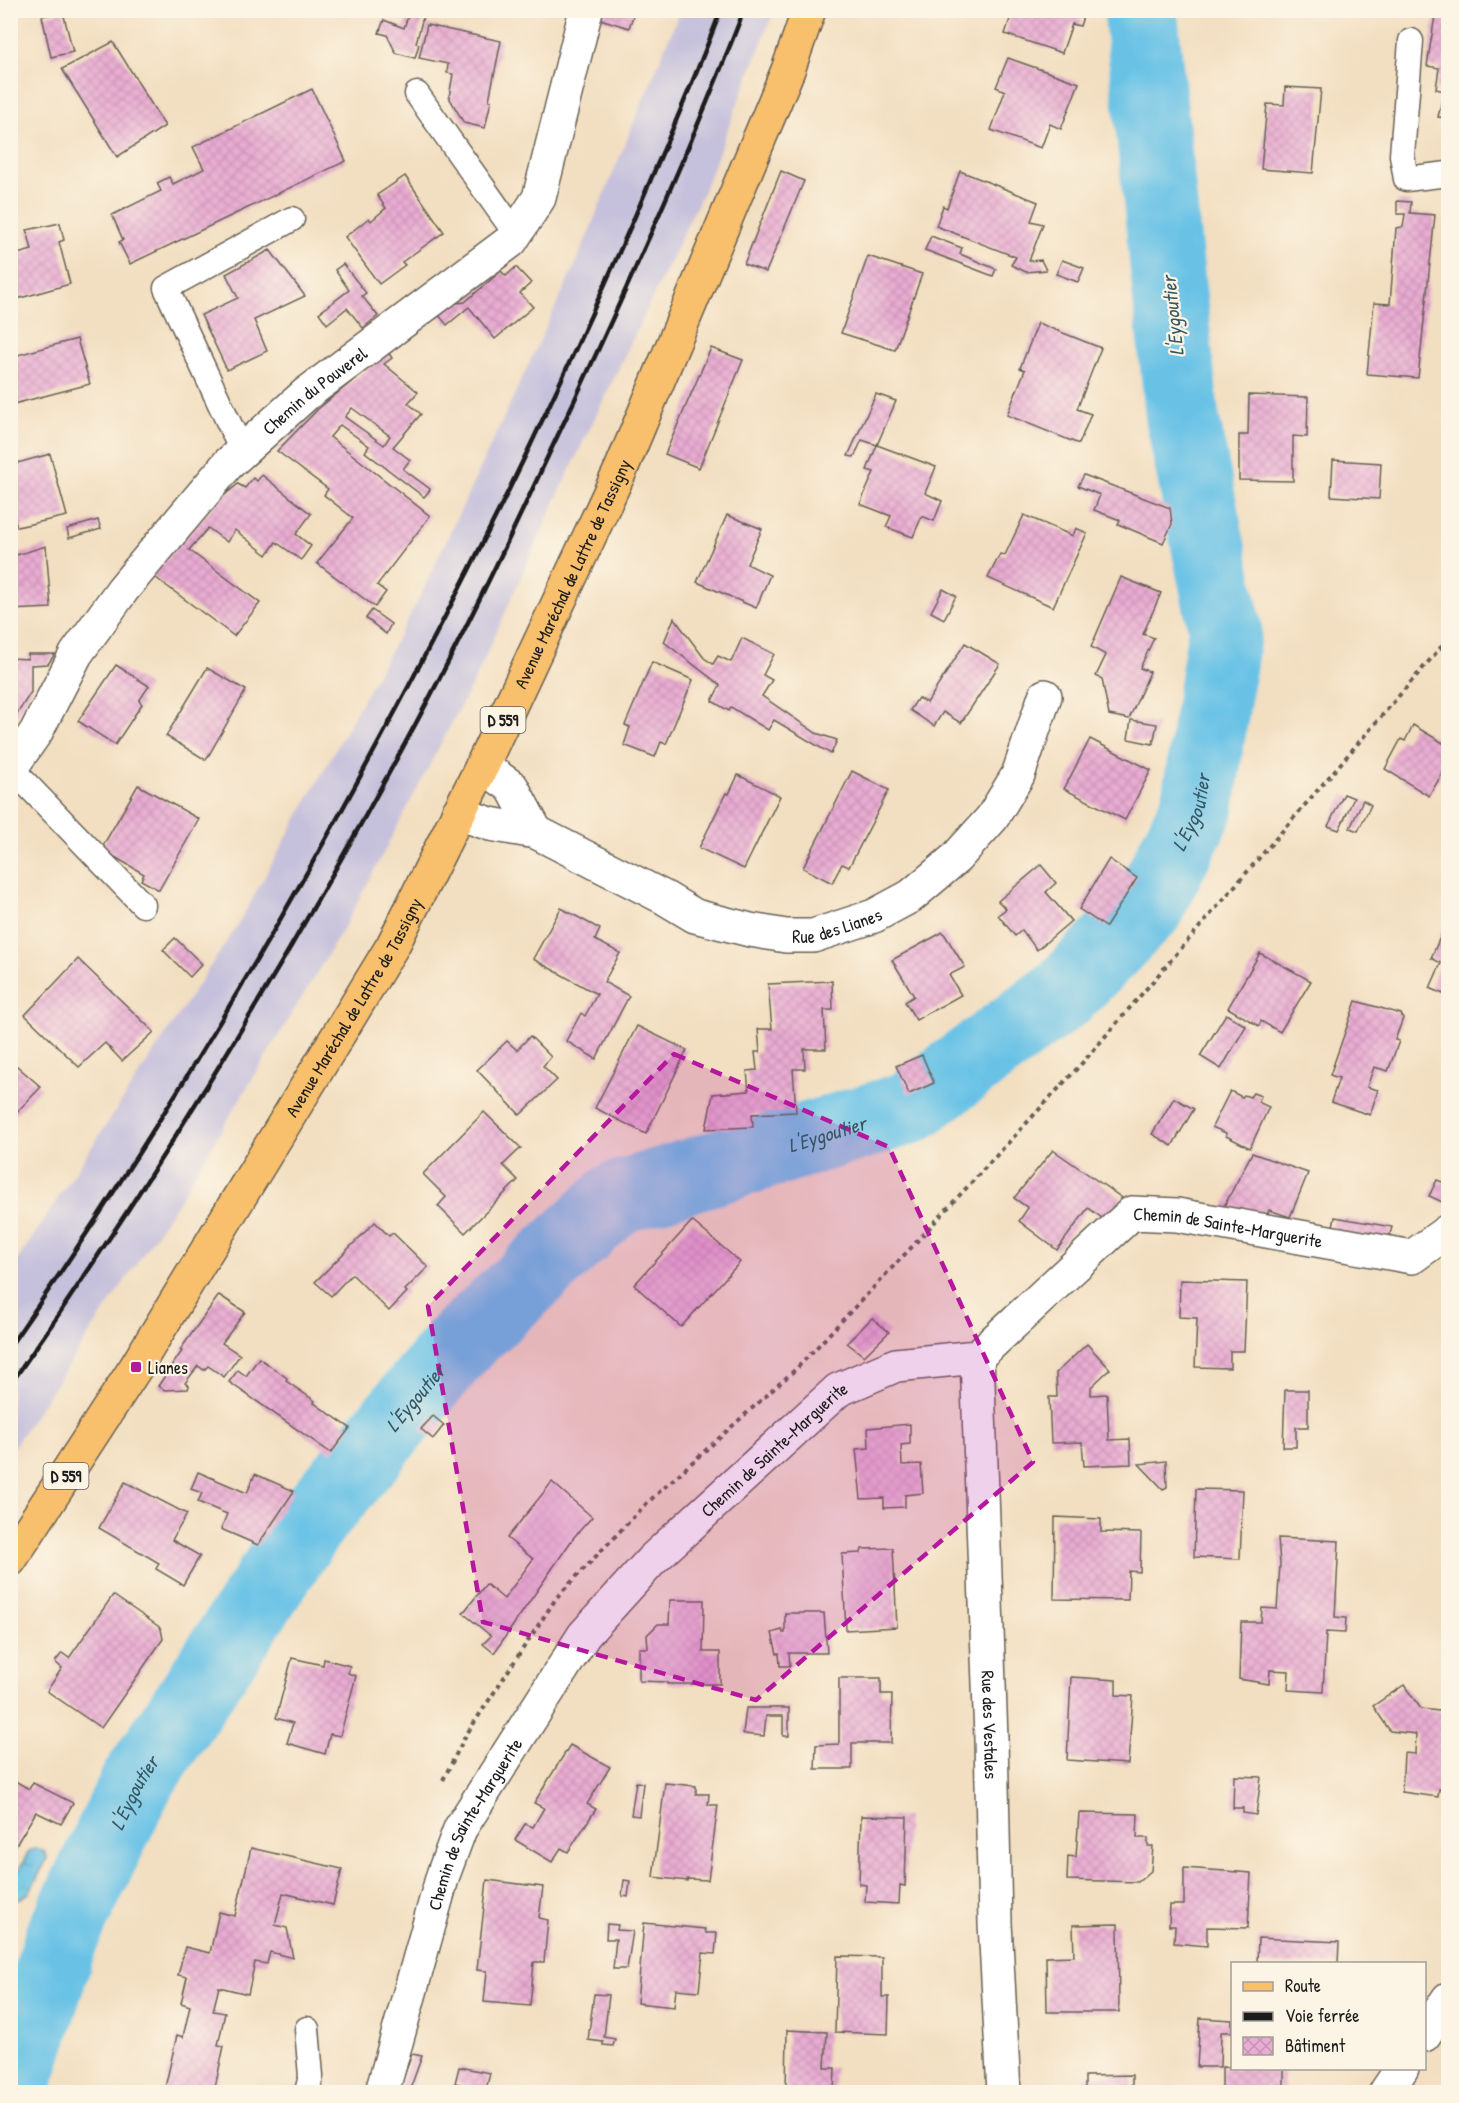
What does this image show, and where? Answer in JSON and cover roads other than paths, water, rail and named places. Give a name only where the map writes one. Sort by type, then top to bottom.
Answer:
[{"type":"main road","name":"Avenue Maréchal de Lattre de Tassigny","points":[[10,1560],[121,1391],[393,945],[482,766],[621,469],[788,70],[809,10]]},
{"type":"street","name":"Chemin du Pouverel","points":[[11,769],[36,732],[76,654],[123,589],[228,464],[306,394],[511,241],[539,198],[586,10]]},
{"type":"street","name":"Rue des Lianes","points":[[458,813],[490,824],[536,832],[666,898],[696,916],[750,930],[786,936],[813,936],[839,929],[884,911],[910,896],[956,858],[992,818],[1018,775],[1045,696]]},
{"type":"street","points":[[482,766],[512,787],[536,832]]},
{"type":"street","name":"Chemin de Sainte-Marguerite","points":[[382,2092],[442,1875],[460,1829],[584,1635],[652,1560],[838,1390],[896,1365],[977,1357],[1132,1213],[1177,1215],[1412,1257],[1449,1231]]},
{"type":"street","name":"Rue des Vestales","points":[[977,1357],[991,1738],[995,1923],[1004,2092]]},
{"type":"street","points":[[1426,2034],[1449,1999]]},
{"type":"street","points":[[1386,2092],[1401,2070]]},
{"type":"lane","points":[[1411,41],[1402,155],[1406,179],[1449,174]]},
{"type":"lane","points":[[417,93],[516,234]]},
{"type":"lane","points":[[242,452],[166,288],[292,219]]},
{"type":"lane","points":[[11,769],[143,905]]},
{"type":"lane","points":[[307,2092],[311,2076],[308,2029]]},
{"type":"water","points":[[37,1848],[46,1853],[47,1859],[29,1893],[18,1900],[11,1897],[11,1879],[16,1875],[29,1851]]},
{"type":"waterway","name":"L'Eygoutier","points":[[12,2092],[62,1937],[137,1782],[309,1523],[462,1341],[617,1198],[909,1108],[1064,993],[1147,908],[1197,808],[1225,629],[1182,416],[1142,10]]},
{"type":"railway","points":[[10,1346],[69,1260],[181,1086],[287,907],[388,726],[494,520],[550,405],[629,231],[721,10]]},
{"type":"railway","points":[[10,1385],[119,1224],[223,1060],[322,893],[416,723],[484,591],[600,346],[675,179],[744,10]]},
{"type":"place","name":"Lianes","points":[[136,1367]]}]
